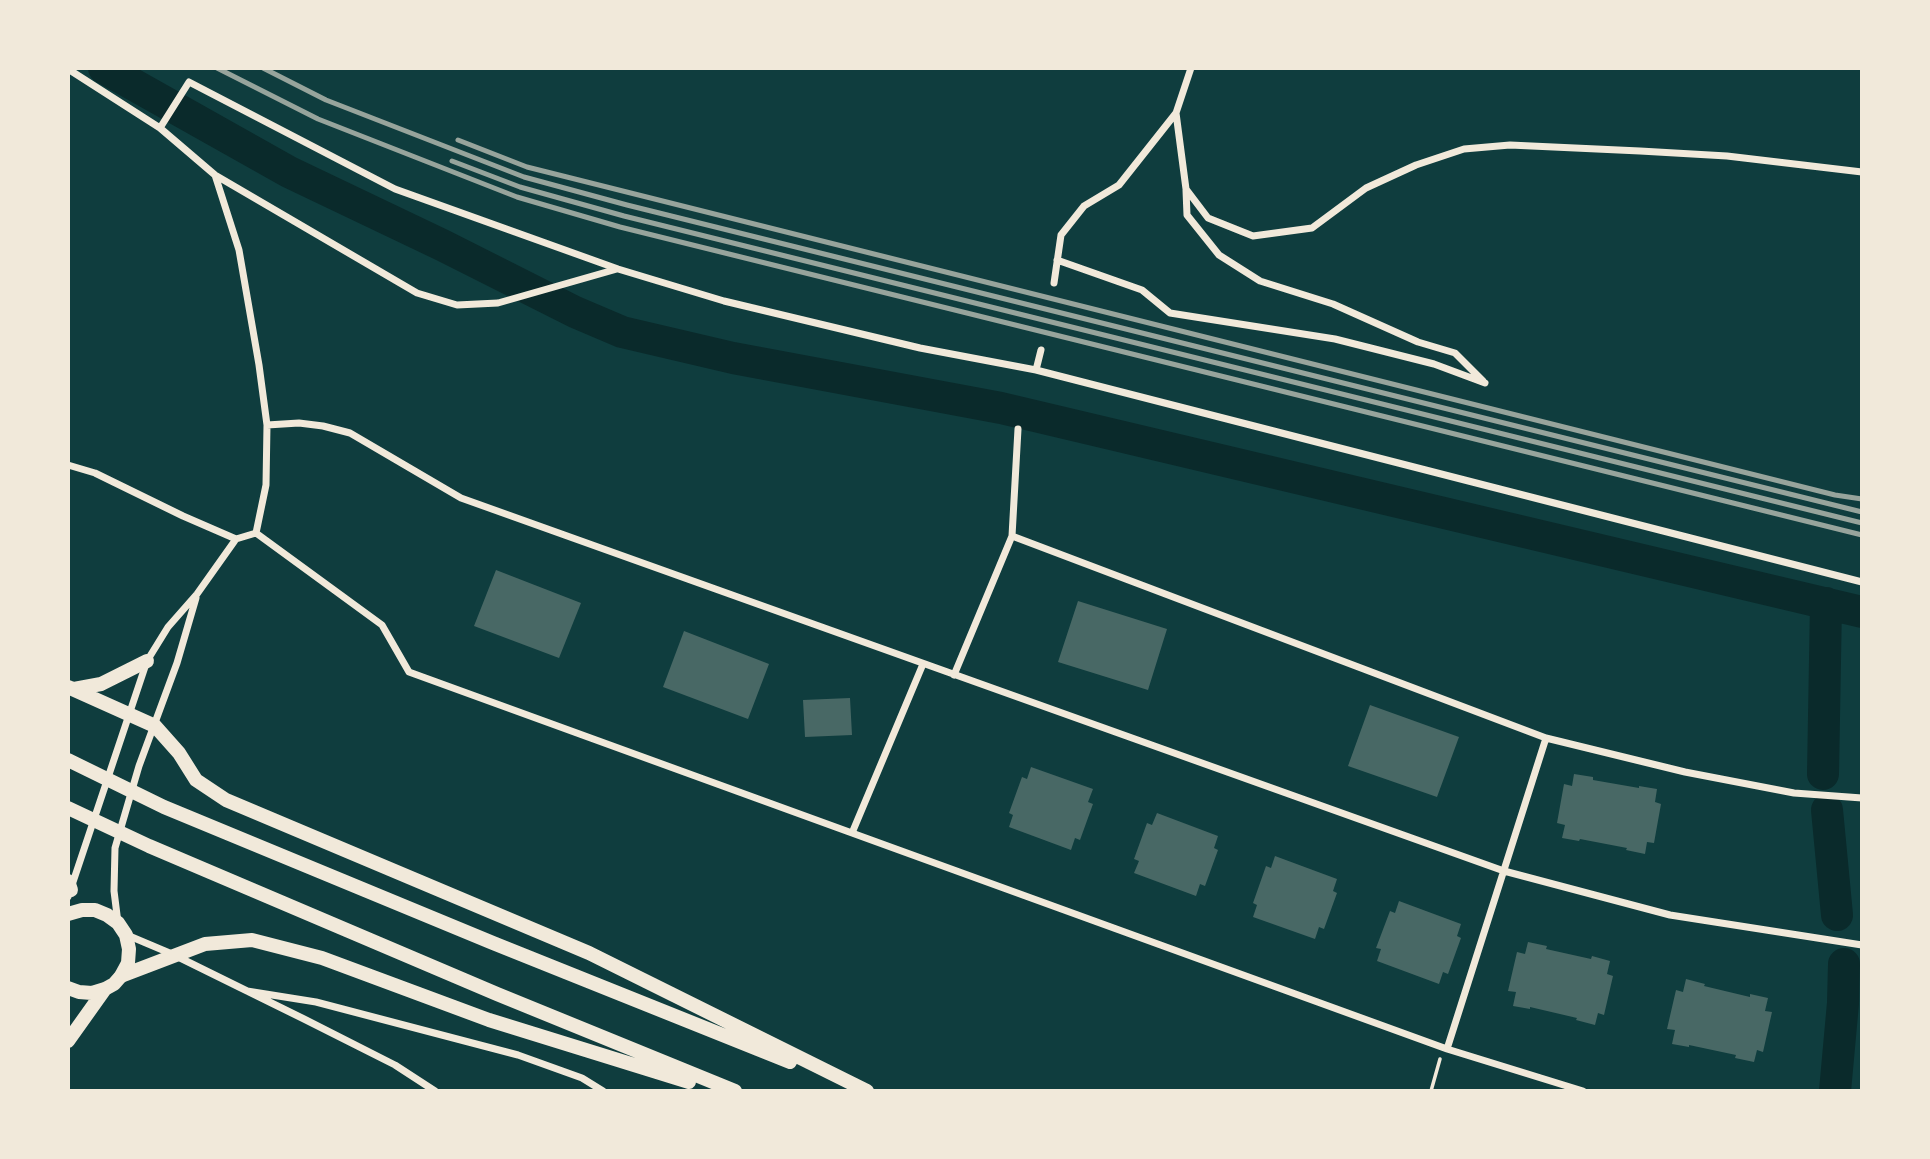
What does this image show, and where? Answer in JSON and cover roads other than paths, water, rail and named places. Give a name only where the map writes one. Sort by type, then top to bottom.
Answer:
[{"type":"main road","points":[[71,688],[101,684],[147,661]]},
{"type":"main road","points":[[71,688],[155,726],[180,753],[196,780],[226,800],[589,953],[865,1091]]},
{"type":"main road","points":[[68,760],[164,807],[493,943],[865,1091]]},
{"type":"main road","points":[[74,811],[149,846],[497,995],[735,1091]]},
{"type":"main road","points":[[68,914],[95,910],[107,915],[122,929],[129,949],[128,963],[121,976]]},
{"type":"main road","points":[[68,1041],[105,989],[121,976],[172,954],[205,944],[252,940],[322,958],[489,1020],[718,1091]]},
{"type":"main road","points":[[68,988],[92,993],[105,989]]},
{"type":"street","points":[[1054,284],[1061,234],[1084,206],[1119,185],[1176,113],[1191,68]]},
{"type":"street","points":[[68,69],[160,128],[215,175],[416,293],[457,305],[498,303],[618,269]]},
{"type":"street","points":[[160,128],[188,82],[395,189],[586,260],[724,301],[920,348],[1036,370],[1862,582]]},
{"type":"street","points":[[1057,260],[1142,290],[1170,313],[1335,339],[1434,364],[1485,383],[1455,353],[1418,342],[1334,304],[1260,281],[1219,255],[1186,215],[1186,189],[1176,113]]},
{"type":"street","points":[[1186,189],[1208,218],[1253,236],[1312,228],[1366,188],[1416,165],[1464,149],[1510,145],[1715,155],[1862,173]]},
{"type":"street","points":[[215,175],[239,250],[267,425],[266,485],[256,533]]},
{"type":"street","points":[[1036,370],[1041,349]]},
{"type":"street","points":[[267,425],[299,423],[350,433],[461,498],[1504,872],[1670,915],[1862,944]]},
{"type":"street","points":[[954,675],[1012,536],[1018,429]]},
{"type":"street","points":[[68,464],[95,473],[183,516],[236,538],[256,533]]},
{"type":"street","points":[[256,533],[382,625],[409,672],[1447,1049],[1583,1091]]},
{"type":"street","points":[[1012,536],[1546,738],[1685,772],[1794,793],[1862,799]]},
{"type":"street","points":[[69,889],[147,661],[168,627],[197,594],[236,538]]},
{"type":"street","points":[[197,594],[114,848],[114,891],[122,929],[395,1065],[435,1091]]},
{"type":"street","points":[[852,832],[923,664]]},
{"type":"street","points":[[1447,1049],[1546,738]]},
{"type":"street","points":[[247,991],[316,1002],[518,1055],[582,1078],[603,1091]]},
{"type":"waterway","points":[[104,68],[289,172],[575,312],[622,332],[733,358],[1001,408],[1862,612]]},
{"type":"waterway","points":[[1823,774],[1826,603]]},
{"type":"waterway","points":[[1827,810],[1837,915]]},
{"type":"waterway","points":[[1835,1091],[1844,964]]},
{"type":"railway","points":[[217,68],[318,119],[517,197],[620,227],[1862,535]]},
{"type":"railway","points":[[263,68],[326,100],[524,177],[627,205],[1862,512]]},
{"type":"railway","points":[[458,140],[527,167],[1835,495],[1862,499]]},
{"type":"railway","points":[[452,161],[520,187],[624,216],[1862,523]]}]
